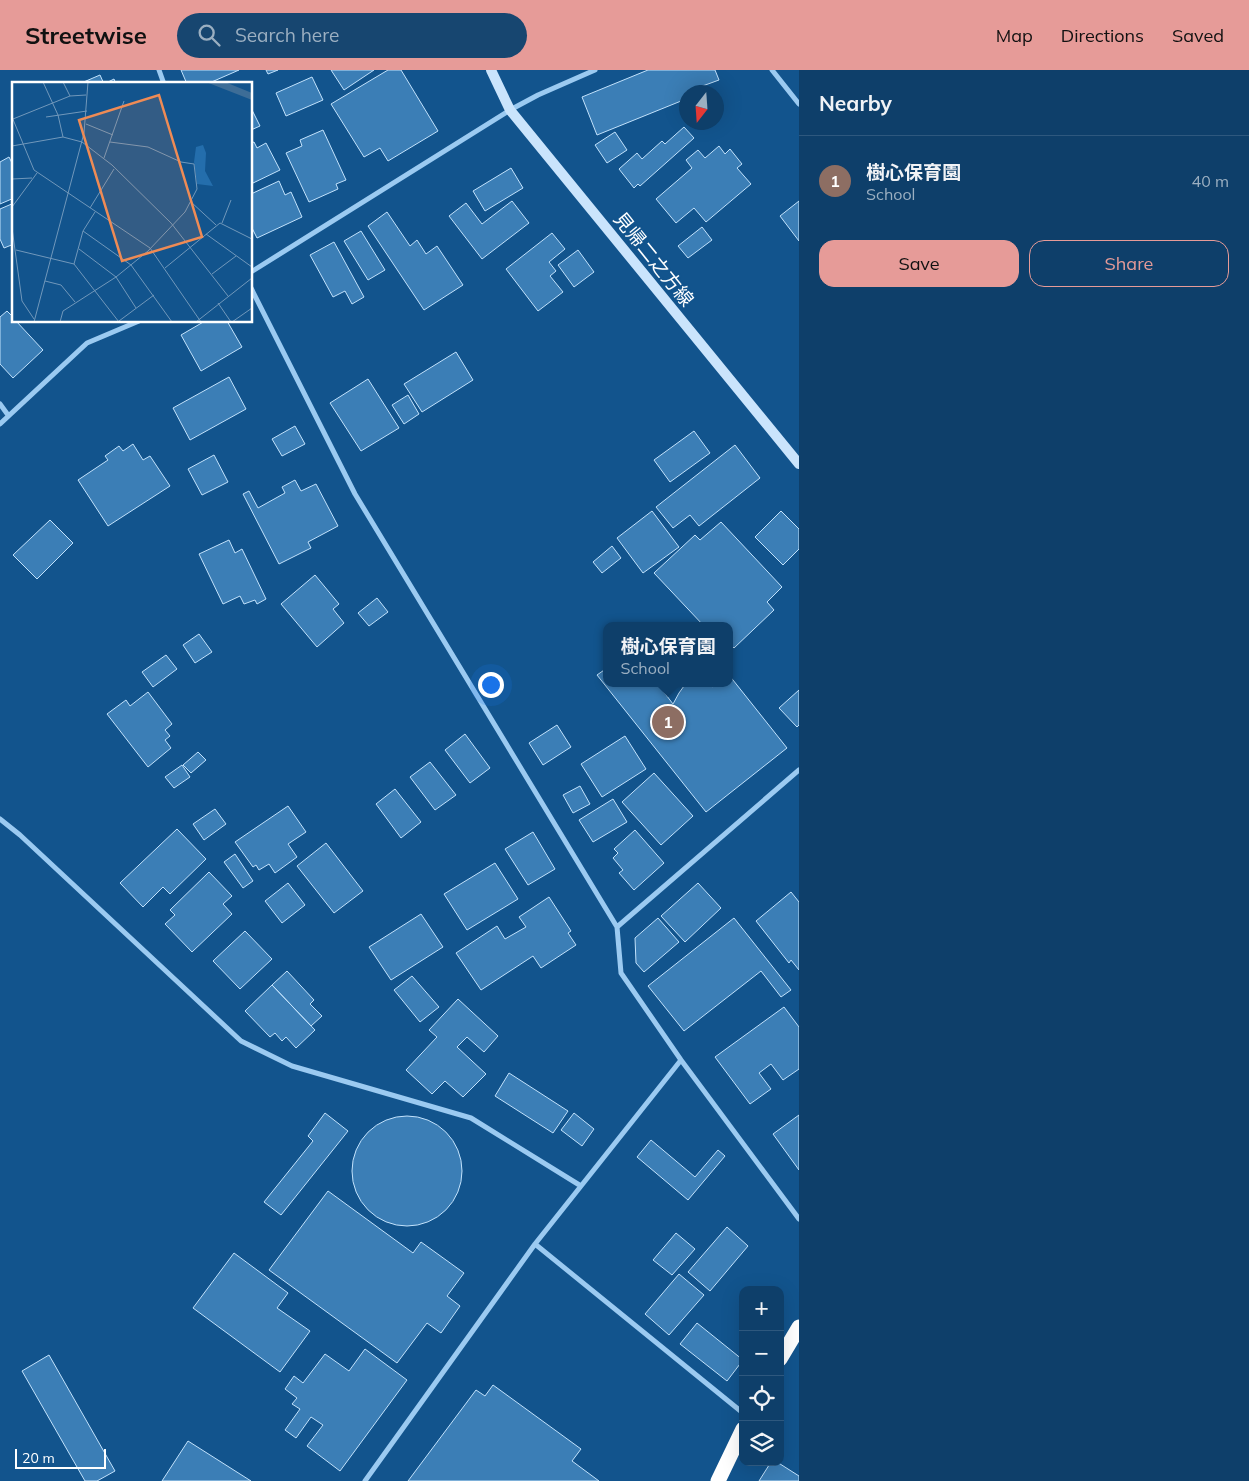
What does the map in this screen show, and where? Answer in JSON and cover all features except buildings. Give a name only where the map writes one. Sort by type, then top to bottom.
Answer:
[{"type":"highway","points":[[784,1352],[799,1328]]},
{"type":"highway","points":[[718,1481],[739,1437]]},
{"type":"main road","name":"見帰二之方線","points":[[491,70],[510,110],[799,464]]},
{"type":"street","points":[[159,70],[163,82]]},
{"type":"street","points":[[252,271],[510,110],[538,95],[595,70]]},
{"type":"street","points":[[772,70],[799,104]]},
{"type":"street","points":[[252,290],[355,494],[617,927],[621,973],[681,1060],[799,1219]]},
{"type":"street","points":[[0,424],[87,343],[137,322]]},
{"type":"street","points":[[0,404],[8,415]]},
{"type":"street","points":[[617,927],[799,770]]},
{"type":"street","points":[[0,819],[20,835],[240,1040],[292,1066],[471,1118],[581,1186]]},
{"type":"street","points":[[365,1481],[535,1244],[681,1060]]},
{"type":"street","points":[[535,1244],[739,1410]]},
{"type":"place","name":"樹心保育園","points":[[668,722]]}]
